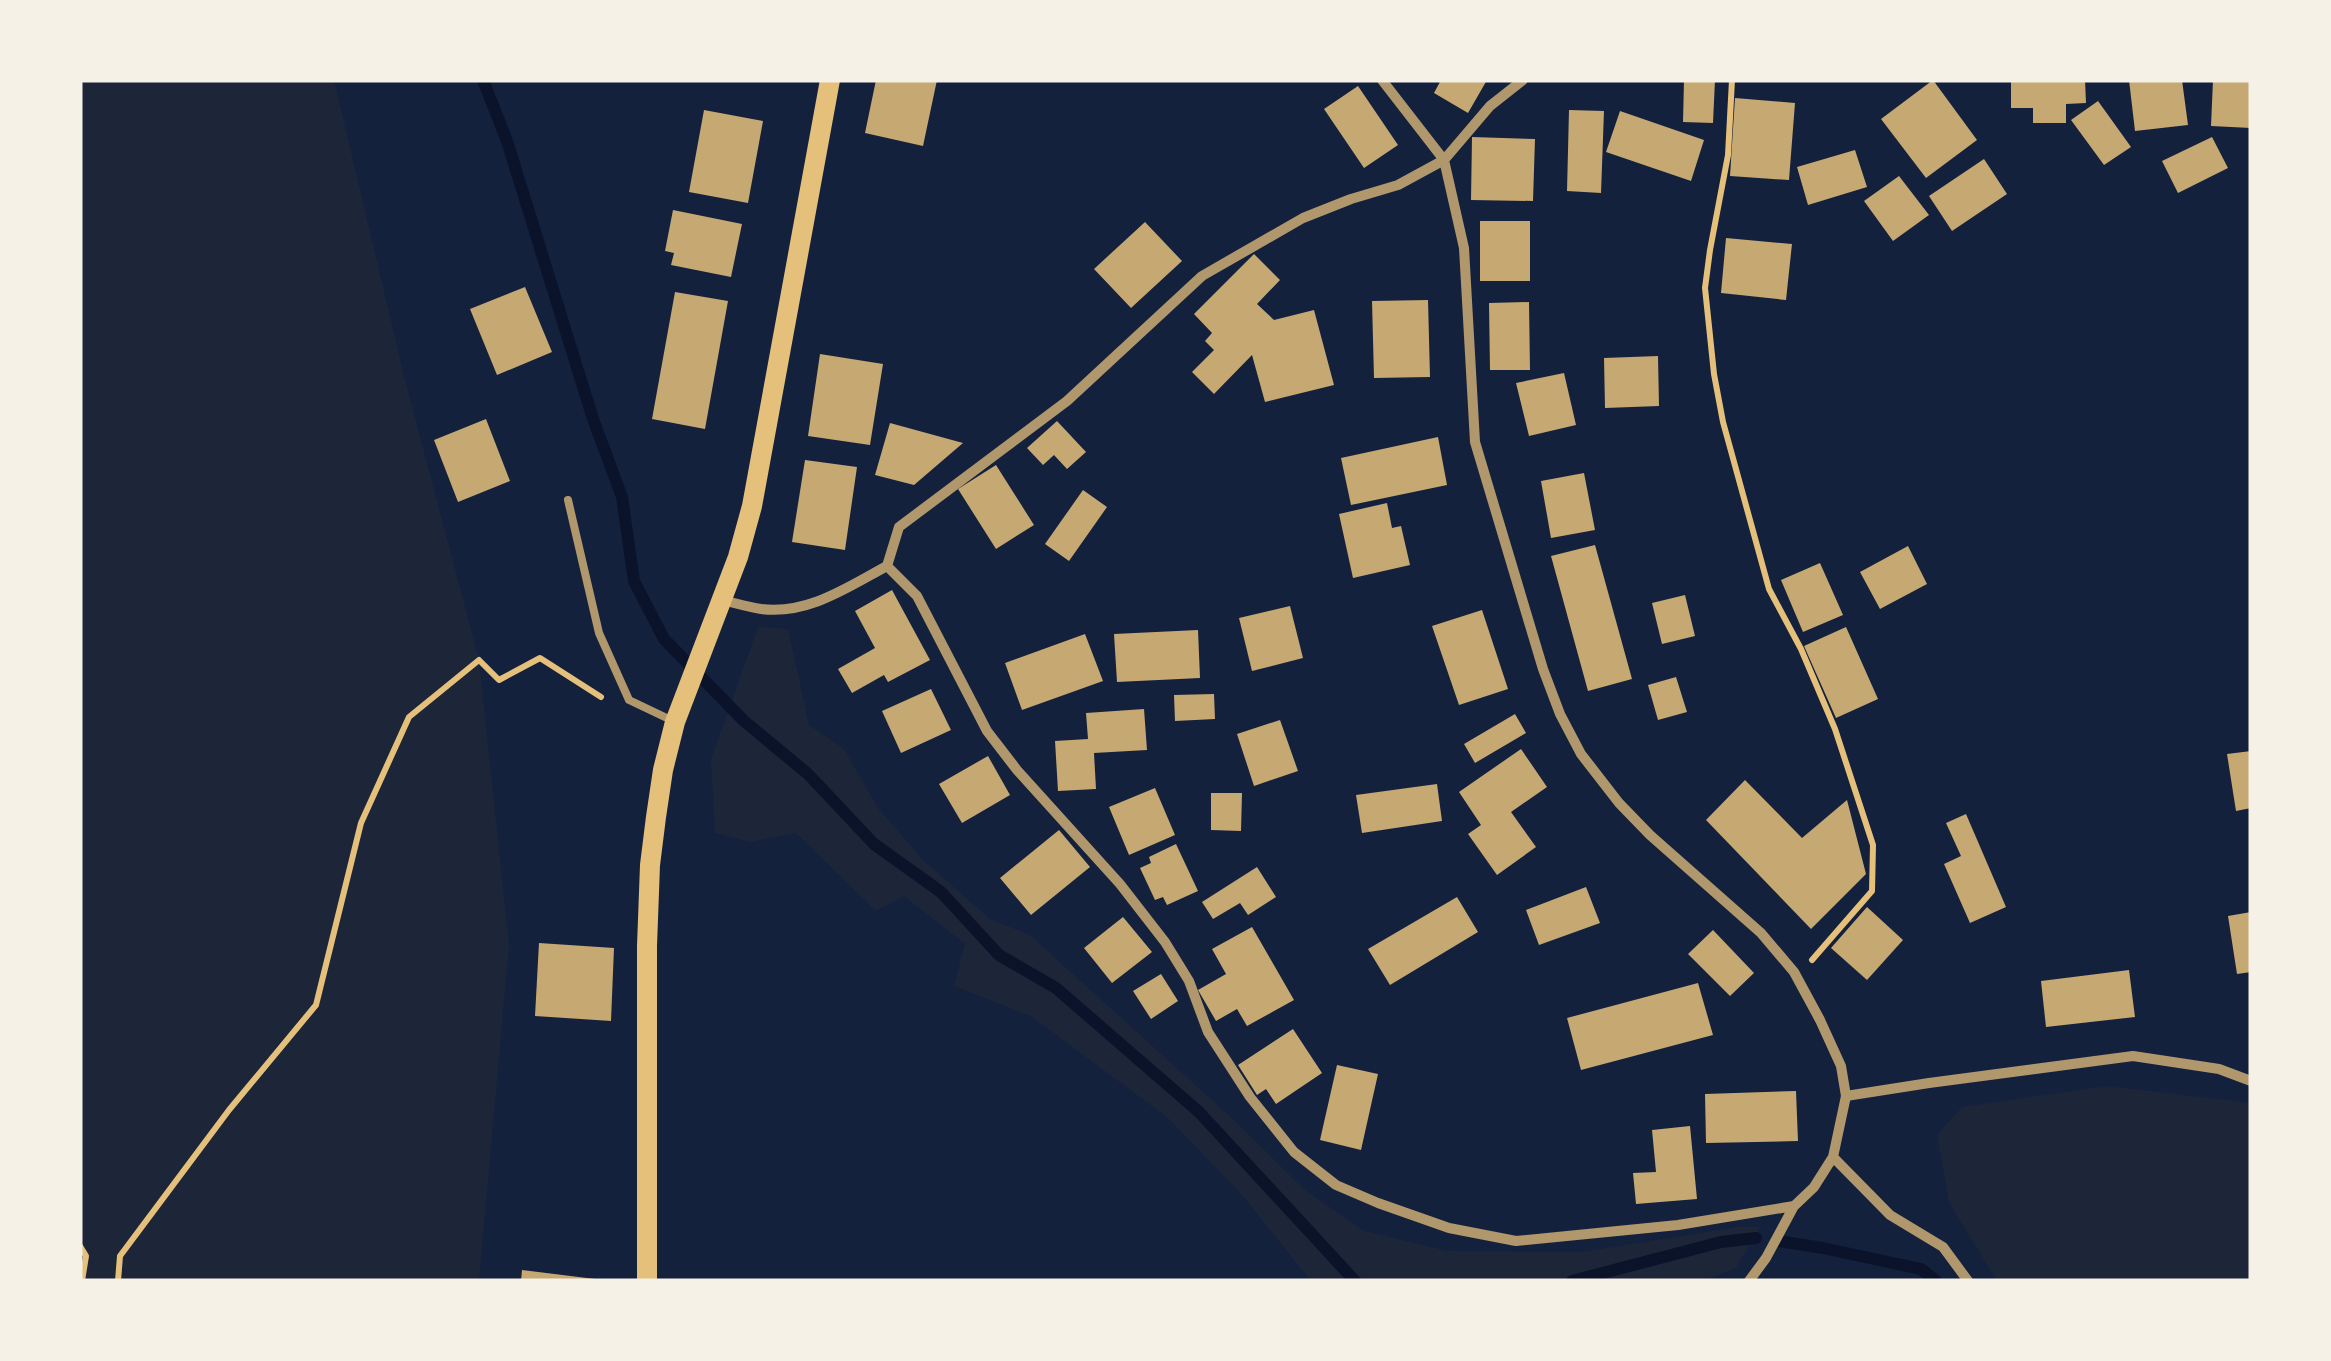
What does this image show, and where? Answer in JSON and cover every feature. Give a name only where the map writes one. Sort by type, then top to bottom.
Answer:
[{"type":"main road","points":[[647,1281],[645,1098],[650,865],[663,770],[683,699],[738,556],[760,468],[830,80]]},
{"type":"street","points":[[1382,80],[1444,160],[1464,248],[1475,442],[1560,714],[1581,754],[1619,804],[1761,933],[1794,972],[1840,1066],[1846,1096],[1833,1157],[1814,1187],[1794,1206],[1749,1281]]},
{"type":"street","points":[[722,600],[758,609],[790,609],[825,600],[887,566],[899,527],[1067,401],[1202,276],[1303,218],[1398,185],[1444,160],[1490,106],[1523,80]]},
{"type":"street","points":[[887,566],[916,596],[988,731],[1165,942],[1189,982],[1208,1032],[1250,1097],[1294,1152],[1336,1185],[1448,1228],[1516,1241],[1678,1226],[1794,1206]]},
{"type":"street","points":[[1846,1096],[2133,1056],[2219,1069],[2251,1081]]},
{"type":"street","points":[[1833,1157],[1890,1215],[1943,1248],[1968,1281]]},
{"type":"lane","points":[[568,500],[599,634],[629,700],[675,722]]},
{"type":"path","points":[[1732,80],[1728,154],[1705,288],[1714,374],[1723,422],[1769,589],[1836,729],[1872,845],[1872,891],[1812,960],[1794,972]]},
{"type":"path","points":[[118,1281],[120,1256],[229,1110],[316,1005],[361,823],[409,717],[480,660],[499,680],[540,658],[608,701]]},
{"type":"path","points":[[80,1246],[86,1256],[82,1281]]},
{"type":"shaded area","points":[[80,80],[334,80],[404,376],[479,660],[509,945],[479,1281],[80,1281]]},
{"type":"shaded area","points":[[758,627],[788,629],[809,725],[844,749],[878,808],[923,860],[990,919],[1030,935],[1305,1190],[1364,1231],[1448,1251],[1582,1252],[1738,1227],[1760,1227],[1736,1268],[1702,1281],[1311,1281],[1243,1196],[1168,1118],[1031,1016],[954,986],[965,944],[904,896],[876,911],[796,833],[750,842],[715,833],[711,760]]},
{"type":"shaded area","points":[[2107,1086],[2251,1103],[2251,1281],[1997,1281],[1949,1202],[1937,1135],[1962,1107]]},
{"type":"building","points":[[876,80],[937,80],[923,146],[865,133]]},
{"type":"building","points":[[1441,80],[1487,80],[1468,113],[1434,93]]},
{"type":"building","points":[[1684,80],[1715,80],[1713,123],[1683,122]]},
{"type":"building","points":[[1933,80],[1977,140],[1926,178],[1881,119]]},
{"type":"building","points":[[2011,80],[2085,80],[2086,103],[2066,104],[2066,123],[2033,123],[2033,108],[2011,108]]},
{"type":"building","points":[[2129,80],[2182,80],[2188,125],[2135,131]]},
{"type":"building","points":[[2213,80],[2251,80],[2251,128],[2211,126]]},
{"type":"building","points":[[1358,86],[1398,145],[1364,168],[1324,109]]},
{"type":"building","points":[[1735,98],[1795,103],[1789,180],[1730,176]]},
{"type":"building","points":[[2098,101],[2131,147],[2104,165],[2071,120]]},
{"type":"building","points":[[704,110],[763,121],[748,203],[689,192]]},
{"type":"building","points":[[1569,110],[1604,111],[1601,193],[1567,191]]},
{"type":"building","points":[[1620,111],[1704,140],[1691,181],[1606,152]]},
{"type":"building","points":[[1472,137],[1535,139],[1533,201],[1471,200]]},
{"type":"building","points":[[2212,137],[2228,168],[2178,193],[2162,161]]},
{"type":"building","points":[[1855,150],[1867,187],[1808,205],[1797,167]]},
{"type":"building","points":[[1984,159],[2007,194],[1952,231],[1929,196]]},
{"type":"building","points":[[1899,176],[1929,215],[1893,241],[1864,201]]},
{"type":"building","points":[[673,210],[742,224],[731,277],[671,265],[674,253],[665,251]]},
{"type":"building","points":[[1480,221],[1530,221],[1530,281],[1480,281]]},
{"type":"building","points":[[1145,222],[1182,261],[1131,308],[1094,269]]},
{"type":"building","points":[[1726,238],[1792,244],[1786,300],[1721,293]]},
{"type":"building","points":[[1254,254],[1280,280],[1257,304],[1274,320],[1314,310],[1334,385],[1265,402],[1252,355],[1214,394],[1192,372],[1214,350],[1205,341],[1212,333],[1194,314]]},
{"type":"building","points":[[525,287],[552,352],[497,375],[470,309]]},
{"type":"building","points":[[675,292],[728,301],[705,429],[652,419]]},
{"type":"building","points":[[1428,300],[1430,377],[1374,378],[1372,301]]},
{"type":"building","points":[[1529,302],[1530,370],[1490,370],[1489,303]]},
{"type":"building","points":[[820,354],[883,364],[870,445],[808,436]]},
{"type":"building","points":[[1658,356],[1659,406],[1605,408],[1604,358]]},
{"type":"building","points":[[1564,373],[1576,425],[1529,436],[1516,383]]},
{"type":"building","points":[[486,419],[510,481],[458,502],[434,440]]},
{"type":"building","points":[[1057,421],[1086,452],[1067,469],[1054,455],[1043,465],[1027,448]]},
{"type":"building","points":[[890,423],[963,443],[914,485],[875,475]]},
{"type":"building","points":[[1438,437],[1447,485],[1351,505],[1341,458]]},
{"type":"building","points":[[805,460],[857,467],[845,550],[792,542]]},
{"type":"building","points":[[996,465],[1034,525],[996,549],[958,489]]},
{"type":"building","points":[[1584,473],[1595,530],[1551,538],[1541,481]]},
{"type":"building","points":[[1083,490],[1107,507],[1069,561],[1045,544]]},
{"type":"building","points":[[1387,503],[1392,528],[1401,526],[1410,565],[1353,578],[1339,514]]},
{"type":"building","points":[[1595,545],[1632,679],[1588,691],[1551,556]]},
{"type":"building","points":[[1908,546],[1927,584],[1880,609],[1860,572]]},
{"type":"building","points":[[1820,563],[1843,615],[1803,632],[1781,580]]},
{"type":"building","points":[[892,590],[930,660],[888,682],[884,675],[852,693],[838,669],[875,648],[855,611]]},
{"type":"building","points":[[1685,595],[1695,636],[1662,644],[1652,603]]},
{"type":"building","points":[[1290,606],[1303,658],[1252,671],[1239,618]]},
{"type":"building","points":[[1482,610],[1508,689],[1459,705],[1432,626]]},
{"type":"building","points":[[1846,627],[1878,699],[1836,718],[1804,646]]},
{"type":"building","points":[[1198,630],[1200,678],[1117,682],[1114,634]]},
{"type":"building","points":[[1085,634],[1103,681],[1022,710],[1005,663]]},
{"type":"building","points":[[1676,677],[1687,712],[1658,720],[1648,685]]},
{"type":"building","points":[[931,689],[951,730],[901,753],[882,711]]},
{"type":"building","points":[[1214,694],[1215,719],[1175,721],[1174,695]]},
{"type":"building","points":[[1144,709],[1147,750],[1094,753],[1096,789],[1058,791],[1055,741],[1088,739],[1086,713]]},
{"type":"building","points":[[1515,714],[1526,733],[1475,763],[1464,744]]},
{"type":"building","points":[[1280,720],[1298,771],[1254,786],[1237,734]]},
{"type":"building","points":[[1521,749],[1547,787],[1511,812],[1536,847],[1497,875],[1468,834],[1481,825],[1459,792]]},
{"type":"building","points":[[2251,751],[2251,808],[2236,811],[2227,754]]},
{"type":"building","points":[[988,756],[1010,795],[962,823],[939,784]]},
{"type":"building","points":[[1745,780],[1802,838],[1847,800],[1866,874],[1811,929],[1706,820]]},
{"type":"building","points":[[1437,784],[1442,821],[1362,833],[1356,795]]},
{"type":"building","points":[[1155,788],[1175,835],[1129,855],[1109,807]]},
{"type":"building","points":[[1211,793],[1242,793],[1241,831],[1211,830]]},
{"type":"building","points":[[1966,814],[2006,907],[1970,923],[1944,864],[1961,856],[1946,823]]},
{"type":"building","points":[[1059,830],[1090,867],[1031,915],[1000,878]]},
{"type":"building","points":[[1176,844],[1198,891],[1167,905],[1163,897],[1155,900],[1140,868],[1151,863],[1149,857]]},
{"type":"building","points":[[1257,867],[1276,897],[1248,915],[1240,903],[1213,919],[1202,902]]},
{"type":"building","points":[[1586,887],[1600,923],[1539,945],[1526,910]]},
{"type":"building","points":[[1457,897],[1478,932],[1390,985],[1368,949]]},
{"type":"building","points":[[1867,907],[1903,940],[1867,980],[1831,948]]},
{"type":"building","points":[[2251,912],[2251,972],[2237,974],[2228,916]]},
{"type":"building","points":[[1123,917],[1152,952],[1112,983],[1084,948]]},
{"type":"building","points":[[1252,927],[1294,1000],[1247,1026],[1237,1009],[1216,1021],[1198,990],[1226,974],[1212,949]]},
{"type":"building","points":[[1713,930],[1754,973],[1730,996],[1688,954]]},
{"type":"building","points":[[539,943],[614,948],[611,1021],[535,1016]]},
{"type":"building","points":[[2129,970],[2135,1017],[2046,1027],[2041,981]]},
{"type":"building","points":[[1161,974],[1178,1001],[1151,1019],[1133,991]]},
{"type":"building","points":[[1698,983],[1713,1035],[1581,1070],[1567,1018]]},
{"type":"building","points":[[1293,1029],[1322,1073],[1276,1104],[1266,1089],[1257,1095],[1238,1065]]},
{"type":"building","points":[[1337,1065],[1378,1074],[1361,1150],[1320,1140]]},
{"type":"building","points":[[1796,1091],[1798,1141],[1706,1143],[1705,1094]]},
{"type":"building","points":[[1690,1126],[1697,1199],[1636,1204],[1633,1173],[1656,1172],[1652,1130]]},
{"type":"building","points":[[522,1270],[595,1279],[521,1281]]},
{"type":"waterway","points":[[483,80],[507,141],[593,419],[622,497],[634,581],[664,639],[744,721],[808,774],[874,844],[941,892],[999,955],[1056,988],[1199,1112],[1355,1281]]},
{"type":"waterway","points":[[1572,1281],[1721,1242],[1756,1238]]},
{"type":"waterway","points":[[1778,1241],[1921,1269],[1936,1281]]}]
